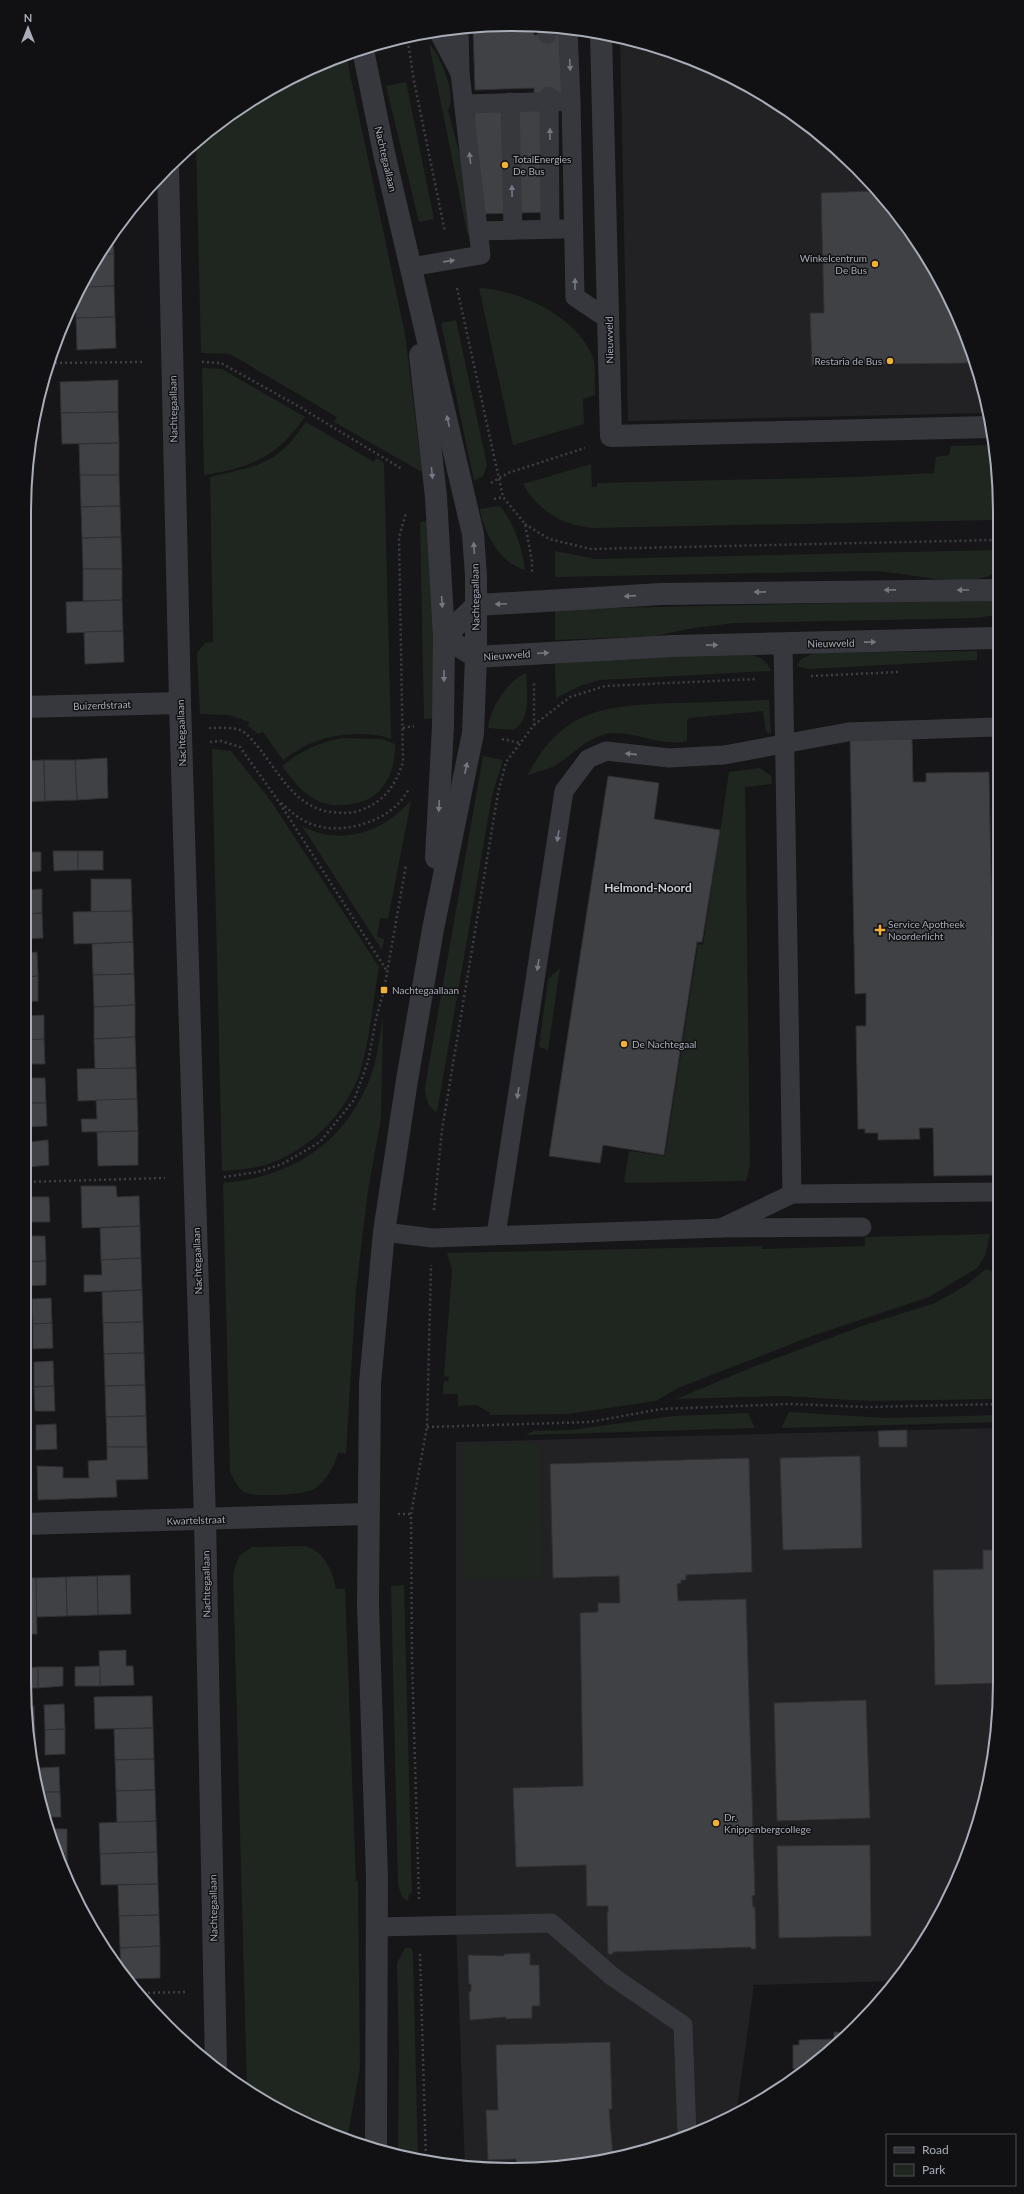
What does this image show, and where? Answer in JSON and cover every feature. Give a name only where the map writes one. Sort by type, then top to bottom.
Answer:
[{"type":"street","name":"Nieuwveld","points":[[602,39],[611,436]]},
{"type":"street","name":"Nachtegaallaan","points":[[364,55],[384,153],[464,490],[473,534],[477,605],[473,733],[433,929],[406,1080],[384,1232],[370,1384],[367,1514],[377,1927],[376,2143]]},
{"type":"street","name":"Nachtegaallaan","points":[[168,176],[180,702],[205,1520],[216,2061]]},
{"type":"street","name":"Nachtegaallaan","points":[[411,267],[436,497],[444,637],[443,726],[433,929]]},
{"type":"street","points":[[611,436],[985,427]]},
{"type":"street","points":[[444,637],[477,605],[661,594],[993,590]]},
{"type":"street","name":"Nieuwveld","points":[[444,637],[476,657],[673,646],[993,638]]},
{"type":"street","name":"Buizerdstraat","points":[[31,707],[180,702]]},
{"type":"street","name":"Kwartelstraat","points":[[31,1524],[205,1520],[367,1514]]},
{"type":"lane","points":[[411,267],[481,255],[460,73],[459,34]]},
{"type":"lane","points":[[568,34],[575,228],[575,297],[608,319]]},
{"type":"lane","points":[[441,36],[460,73]]},
{"type":"lane","points":[[464,104],[549,99],[571,101]]},
{"type":"lane","points":[[549,99],[550,229]]},
{"type":"lane","points":[[510,102],[513,230]]},
{"type":"lane","points":[[478,232],[575,228]]},
{"type":"lane","points":[[783,644],[786,743],[792,1194]]},
{"type":"lane","points":[[496,1235],[564,792],[588,759],[606,751],[669,758],[724,755],[848,732],[993,726]]},
{"type":"lane","points":[[721,1228],[792,1194],[993,1192]]},
{"type":"lane","points":[[384,1232],[432,1238],[721,1228],[862,1227]]},
{"type":"lane","points":[[377,1927],[551,1923],[613,1977],[683,2026],[687,2130]]},
{"type":"path","points":[[55,363],[172,361],[221,363],[351,437],[403,470]]},
{"type":"path","points":[[464,490],[490,484],[508,473],[598,444],[611,436]]},
{"type":"path","points":[[181,735],[222,728],[240,730],[252,740],[299,799],[311,807],[342,814],[358,811],[382,800],[392,790],[402,762],[399,537],[408,505],[417,500],[436,497]]},
{"type":"path","points":[[525,524],[549,539],[590,549],[993,540]]},
{"type":"path","points":[[804,677],[902,672]]},
{"type":"path","points":[[534,725],[570,697],[605,686],[758,679]]},
{"type":"path","points":[[181,735],[240,747],[279,802],[388,971]]},
{"type":"path","points":[[279,802],[304,821],[328,828],[351,827],[376,819],[398,804],[411,786]]},
{"type":"path","points":[[31,1182],[231,1176],[258,1172],[282,1164],[320,1142],[354,1100],[368,1062],[388,971],[396,915]]},
{"type":"path","points":[[426,2155],[412,1660],[411,1514],[427,1427],[431,1263]]},
{"type":"path","points":[[427,1427],[590,1422],[661,1409],[775,1404],[868,1407],[993,1404]]},
{"type":"path","points":[[145,1993],[214,1992]]},
{"type":"shaded area","points":[[620,43],[667,57],[696,68],[752,95],[805,130],[852,172],[894,219],[929,272],[956,328],[977,388],[983,413],[628,421]]},
{"type":"shaded area","name":"Dr. Knippenbergcollege","points":[[993,1428],[993,1682],[989,1745],[977,1806],[967,1837],[956,1866],[929,1922],[889,1981],[754,1985],[737,2107],[696,2126],[667,2137],[636,2147],[606,2154],[543,2162],[512,2163],[465,2160],[456,1924],[456,1442]]},
{"type":"green space","points":[[429,44],[434,49],[443,66],[451,95],[448,110],[460,156],[467,192],[470,224],[468,237]]},
{"type":"green space","points":[[347,61],[405,334],[422,472],[334,422],[337,417],[230,354],[201,353],[196,149],[219,130],[272,95],[299,81]]},
{"type":"green space","points":[[406,82],[434,219],[419,222],[386,86]]},
{"type":"green space","points":[[479,288],[512,294],[544,308],[560,317],[573,328],[584,341],[594,359],[595,395],[583,399],[584,424],[513,445]]},
{"type":"green space","points":[[456,320],[487,465],[483,476],[474,481],[441,323]]},
{"type":"green space","points":[[202,368],[222,369],[305,417],[284,442],[274,451],[262,458],[236,468],[204,475]]},
{"type":"green space","points":[[306,422],[374,462],[376,458],[384,463],[391,739],[368,734],[349,734],[329,737],[301,748],[283,760],[263,732],[258,734],[248,726],[249,722],[229,715],[200,714],[197,653],[205,643],[213,642],[210,477],[264,462],[288,445]]},
{"type":"green space","points":[[988,445],[992,481],[993,520],[593,528],[571,524],[552,515],[536,502],[523,484],[591,464],[592,487],[597,487],[597,483],[854,477],[934,473],[936,457],[949,455],[951,446]]},
{"type":"green space","points":[[498,506],[501,507],[506,514],[514,529],[520,545],[525,570],[508,561],[501,554],[489,537],[485,528],[480,509]]},
{"type":"green space","points":[[428,521],[433,576],[435,718],[424,719],[420,522]]},
{"type":"green space","points":[[993,550],[993,574],[982,578],[968,580],[936,579],[872,571],[555,577],[555,551],[596,559]]},
{"type":"green space","points":[[993,600],[993,615],[976,618],[735,623],[694,628],[654,636],[555,640],[555,609]]},
{"type":"green space","points":[[977,651],[977,660],[809,669],[797,666],[801,659],[814,653]]},
{"type":"green space","points":[[751,655],[764,660],[771,671],[600,680],[580,686],[556,698],[555,664],[607,657]]},
{"type":"green space","points":[[526,673],[526,712],[519,725],[513,730],[488,728],[492,712],[501,696],[513,682]]},
{"type":"green space","points":[[769,700],[771,732],[769,734],[766,731],[763,711],[689,718],[687,720],[687,741],[669,742],[633,735],[615,733],[606,734],[591,740],[556,765],[527,776],[541,753],[555,736],[571,724],[588,715],[606,709],[649,704]]},
{"type":"green space","points":[[341,738],[382,739],[395,744],[393,765],[386,783],[372,797],[352,804],[338,805],[320,802],[311,797],[297,785],[282,766],[310,748],[324,742]]},
{"type":"green space","points":[[212,749],[231,751],[271,801],[379,967],[369,1033],[360,1072],[354,1088],[345,1103],[322,1131],[293,1152],[262,1166],[222,1171]]},
{"type":"green space","points":[[483,756],[503,760],[492,796],[437,1112],[431,1108],[428,1102],[425,1087]]},
{"type":"green space","points":[[760,768],[771,776],[772,784],[745,787],[750,1165],[746,1181],[626,1183],[624,1181],[629,1151],[665,1156],[698,944],[703,945],[729,772]]},
{"type":"green space","points":[[411,801],[388,919],[380,918],[377,937],[384,939],[382,950],[302,826],[317,832],[332,835],[361,833],[387,821],[400,812]]},
{"type":"green space","points":[[560,968],[548,1050],[539,1047],[548,979]]},
{"type":"green space","points":[[383,1018],[381,1119],[368,1190],[356,1290],[346,1453],[338,1453],[326,1478],[318,1486],[309,1491],[280,1495],[259,1495],[246,1493],[238,1486],[230,1471],[223,1183],[247,1180],[270,1174],[291,1166],[310,1155],[328,1141],[343,1125],[357,1105],[368,1083],[376,1059]]},
{"type":"green space","points":[[990,1234],[985,1256],[977,1268],[929,1297],[812,1336],[678,1388],[656,1401],[567,1414],[490,1415],[490,1413],[477,1405],[458,1406],[458,1394],[443,1394],[444,1381],[448,1381],[449,1377],[444,1376],[452,1270],[447,1253],[762,1246],[762,1249],[865,1246],[865,1237]]},
{"type":"green space","points":[[986,1269],[993,1271],[993,1399],[868,1401],[784,1396],[676,1399],[755,1366],[862,1326],[935,1303],[965,1286]]},
{"type":"green space","points":[[789,1412],[886,1418],[993,1415],[993,1422],[781,1428]]},
{"type":"green space","points":[[748,1413],[755,1428],[525,1435],[534,1431],[571,1430],[673,1416]]},
{"type":"green space","points":[[539,1443],[542,1578],[465,1579],[461,1445]]},
{"type":"green space","points":[[305,1546],[312,1549],[322,1557],[330,1569],[336,1589],[345,1589],[356,1881],[358,1881],[360,2068],[348,2134],[299,2113],[271,2099],[247,2083],[233,1573],[239,1556],[252,1547]]},
{"type":"green space","points":[[404,1585],[412,1893],[409,1894],[408,1901],[402,1897],[398,1885],[391,1586]]},
{"type":"green space","points":[[405,1948],[411,1948],[413,1952],[418,2154],[398,2149],[399,2052],[397,1963]]},
{"type":"building","points":[[512,31],[534,32],[534,35],[559,34],[562,95],[534,97],[534,88],[475,90],[473,33]]},
{"type":"building","points":[[555,107],[558,212],[477,214],[474,109]]},
{"type":"building","name":"Winkelcentrum De Bus","points":[[870,191],[874,195],[894,219],[929,272],[956,328],[968,363],[812,365],[810,313],[824,313],[821,193]]},
{"type":"building","points":[[113,243],[114,254],[106,255]]},
{"type":"building","points":[[114,254],[114,286],[87,287],[95,271],[106,255]]},
{"type":"building","points":[[114,286],[115,317],[76,318],[76,311],[87,287]]},
{"type":"building","points":[[115,317],[116,348],[77,350],[76,318]]},
{"type":"building","points":[[118,380],[118,412],[61,413],[60,382]]},
{"type":"building","points":[[118,412],[119,443],[62,444],[61,413]]},
{"type":"building","points":[[119,443],[119,475],[80,475],[79,444]]},
{"type":"building","points":[[80,475],[119,475],[120,506],[81,507]]},
{"type":"building","points":[[120,506],[121,537],[82,538],[81,507]]},
{"type":"building","points":[[121,537],[122,569],[83,569],[82,538]]},
{"type":"building","points":[[83,569],[122,569],[122,600],[83,601]]},
{"type":"building","points":[[122,600],[123,631],[67,633],[66,602]]},
{"type":"building","points":[[123,631],[124,662],[85,664],[84,632]]},
{"type":"building","points":[[912,739],[913,782],[926,782],[926,773],[989,772],[993,974],[993,1175],[934,1176],[933,1128],[919,1128],[920,1139],[878,1140],[878,1133],[865,1133],[865,1129],[858,1129],[856,1026],[866,1026],[866,993],[855,994],[850,740]]},
{"type":"building","points":[[107,758],[108,798],[77,800],[75,760]]},
{"type":"building","points":[[44,760],[45,801],[31,802],[31,761]]},
{"type":"building","points":[[44,760],[75,760],[77,800],[45,801]]},
{"type":"building","name":"De Nachtegaal","points":[[608,776],[659,783],[654,819],[720,830],[702,942],[697,942],[664,1155],[603,1145],[600,1163],[549,1156]]},
{"type":"building","points":[[53,851],[78,851],[78,870],[54,871]]},
{"type":"building","points":[[78,851],[103,851],[103,870],[78,870]]},
{"type":"building","points":[[31,852],[41,852],[41,871],[31,872]]},
{"type":"building","points":[[91,879],[131,879],[132,911],[91,912]]},
{"type":"building","points":[[992,886],[993,886],[993,935]]},
{"type":"building","points":[[42,889],[42,913],[31,914],[31,890]]},
{"type":"building","points":[[132,911],[133,942],[74,944],[73,912]]},
{"type":"building","points":[[42,913],[43,938],[31,939],[31,914]]},
{"type":"building","points":[[133,942],[134,974],[93,975],[92,944]]},
{"type":"building","points":[[31,952],[37,952],[38,976],[31,976]]},
{"type":"building","points":[[134,974],[135,1005],[94,1007],[93,975]]},
{"type":"building","points":[[31,976],[38,976],[38,1001],[31,1002]]},
{"type":"building","points":[[135,1005],[135,1037],[94,1039],[94,1007]]},
{"type":"building","points":[[44,1015],[44,1039],[31,1040],[31,1016]]},
{"type":"building","points":[[135,1037],[136,1068],[95,1069],[94,1039]]},
{"type":"building","points":[[44,1039],[45,1064],[31,1064],[31,1040]]},
{"type":"building","points":[[136,1068],[137,1099],[78,1101],[77,1069]]},
{"type":"building","points":[[31,1078],[45,1078],[46,1103],[31,1103]]},
{"type":"building","points":[[137,1099],[138,1131],[82,1132],[81,1119],[97,1119],[96,1100]]},
{"type":"building","points":[[31,1103],[46,1103],[47,1126],[31,1127]]},
{"type":"building","points":[[138,1131],[138,1165],[98,1166],[97,1132]]},
{"type":"building","points":[[48,1140],[49,1165],[31,1167],[31,1142]]},
{"type":"building","points":[[81,1186],[116,1186],[117,1197],[139,1196],[140,1226],[82,1228]]},
{"type":"building","points":[[31,1197],[49,1197],[50,1222],[31,1222]]},
{"type":"building","points":[[140,1226],[141,1258],[101,1260],[100,1228]]},
{"type":"building","points":[[31,1236],[45,1236],[46,1261],[31,1262]]},
{"type":"building","points":[[141,1258],[142,1290],[84,1292],[84,1275],[102,1275],[101,1260]]},
{"type":"building","points":[[46,1261],[46,1285],[31,1286],[31,1262]]},
{"type":"building","points":[[142,1290],[143,1322],[103,1323],[102,1292]]},
{"type":"building","points":[[51,1298],[52,1323],[33,1324],[32,1299]]},
{"type":"building","points":[[143,1322],[144,1353],[104,1354],[103,1323]]},
{"type":"building","points":[[52,1323],[53,1348],[33,1349],[33,1324]]},
{"type":"building","points":[[144,1353],[145,1385],[105,1386],[104,1354]]},
{"type":"building","points":[[53,1361],[54,1386],[34,1387],[34,1362]]},
{"type":"building","points":[[145,1385],[146,1416],[106,1417],[105,1386]]},
{"type":"building","points":[[54,1386],[55,1411],[35,1411],[34,1387]]},
{"type":"building","points":[[146,1416],[147,1447],[107,1447],[106,1417]]},
{"type":"building","points":[[56,1424],[57,1449],[36,1450],[36,1425]]},
{"type":"building","points":[[907,1430],[907,1447],[879,1447],[878,1431]]},
{"type":"building","points":[[107,1447],[147,1447],[148,1479],[116,1480],[117,1497],[38,1500],[37,1466],[63,1467],[63,1478],[89,1478],[88,1461],[107,1460]]},
{"type":"building","points":[[860,1456],[862,1548],[783,1550],[780,1458]]},
{"type":"building","points":[[749,1458],[752,1572],[686,1575],[686,1580],[681,1580],[681,1583],[677,1584],[678,1601],[746,1599],[755,1895],[752,1896],[753,1907],[755,1907],[756,1949],[751,1949],[751,1947],[613,1952],[613,1954],[608,1954],[608,1906],[587,1906],[586,1865],[516,1867],[513,1788],[583,1786],[580,1613],[598,1612],[598,1603],[620,1603],[619,1576],[553,1578],[550,1464]]},
{"type":"building","points":[[983,1550],[993,1550],[993,1683],[935,1685],[933,1570],[983,1569]]},
{"type":"building","points":[[130,1575],[131,1614],[98,1615],[97,1576]]},
{"type":"building","points":[[97,1576],[98,1615],[67,1616],[66,1577]]},
{"type":"building","points":[[66,1577],[67,1616],[36,1617],[36,1578]]},
{"type":"building","points":[[31,1578],[36,1578],[37,1634],[31,1634]]},
{"type":"building","points":[[126,1650],[126,1666],[133,1666],[134,1685],[100,1686],[99,1651]]},
{"type":"building","points":[[100,1666],[100,1686],[75,1686],[75,1667]]},
{"type":"building","points":[[38,1667],[63,1667],[63,1686],[38,1688]]},
{"type":"building","points":[[38,1667],[38,1688],[31,1688],[31,1668]]},
{"type":"building","points":[[152,1696],[153,1728],[95,1729],[94,1697]]},
{"type":"building","points":[[866,1700],[870,1818],[777,1821],[774,1703]]},
{"type":"building","points":[[64,1704],[65,1729],[45,1730],[44,1705]]},
{"type":"building","points":[[32,1706],[34,1706],[35,1730],[34,1730]]},
{"type":"building","points":[[153,1728],[154,1759],[115,1760],[114,1729]]},
{"type":"building","points":[[65,1729],[65,1754],[45,1755],[45,1730]]},
{"type":"building","points":[[34,1730],[35,1730],[35,1745]]},
{"type":"building","points":[[154,1759],[155,1790],[116,1791],[115,1760]]},
{"type":"building","points":[[59,1767],[60,1792],[44,1792],[40,1768]]},
{"type":"building","points":[[155,1790],[156,1821],[117,1823],[116,1791]]},
{"type":"building","points":[[44,1792],[60,1792],[61,1817],[51,1817]]},
{"type":"building","points":[[156,1821],[157,1852],[100,1854],[99,1823]]},
{"type":"building","points":[[54,1829],[67,1829],[67,1854],[63,1854]]},
{"type":"building","points":[[870,1845],[871,1936],[779,1938],[777,1846]]},
{"type":"building","points":[[157,1852],[158,1884],[101,1885],[100,1854]]},
{"type":"building","points":[[63,1854],[67,1854],[67,1865]]},
{"type":"building","points":[[158,1884],[159,1915],[119,1916],[118,1885]]},
{"type":"building","points":[[159,1915],[160,1946],[120,1948],[119,1916]]},
{"type":"building","points":[[160,1946],[160,1978],[133,1979],[121,1961],[120,1948]]},
{"type":"building","points":[[530,1953],[530,1965],[539,1965],[540,2006],[532,2006],[532,2018],[506,2019],[506,2017],[470,2020],[469,1992],[471,1991],[471,1984],[469,1984],[468,1955],[504,1956],[504,1954]]},
{"type":"building","points":[[834,2032],[841,2033],[829,2044],[805,2064],[798,2069],[793,2069],[793,2045],[799,2045],[799,2040],[834,2039]]},
{"type":"building","points":[[610,2042],[612,2109],[609,2109],[613,2152],[575,2159],[543,2162],[516,2163],[516,2159],[488,2160],[486,2110],[498,2110],[496,2045]]},
{"type":"place","name":"TotalEnergies De Bus","points":[[505,165]]},
{"type":"place","name":"Winkelcentrum De Bus","points":[[875,264]]},
{"type":"place","name":"Restaria de Bus","points":[[890,361]]},
{"type":"place","name":"Service Apotheek Noorderlicht","points":[[880,930]]},
{"type":"place","name":"Nachtegaallaan","points":[[384,990]]},
{"type":"place","name":"De Nachtegaal","points":[[624,1044]]},
{"type":"place","name":"Dr. Knippenbergcollege","points":[[716,1823]]},
{"type":"district","name":"Helmond-Noord","points":[[648,887]]}]
